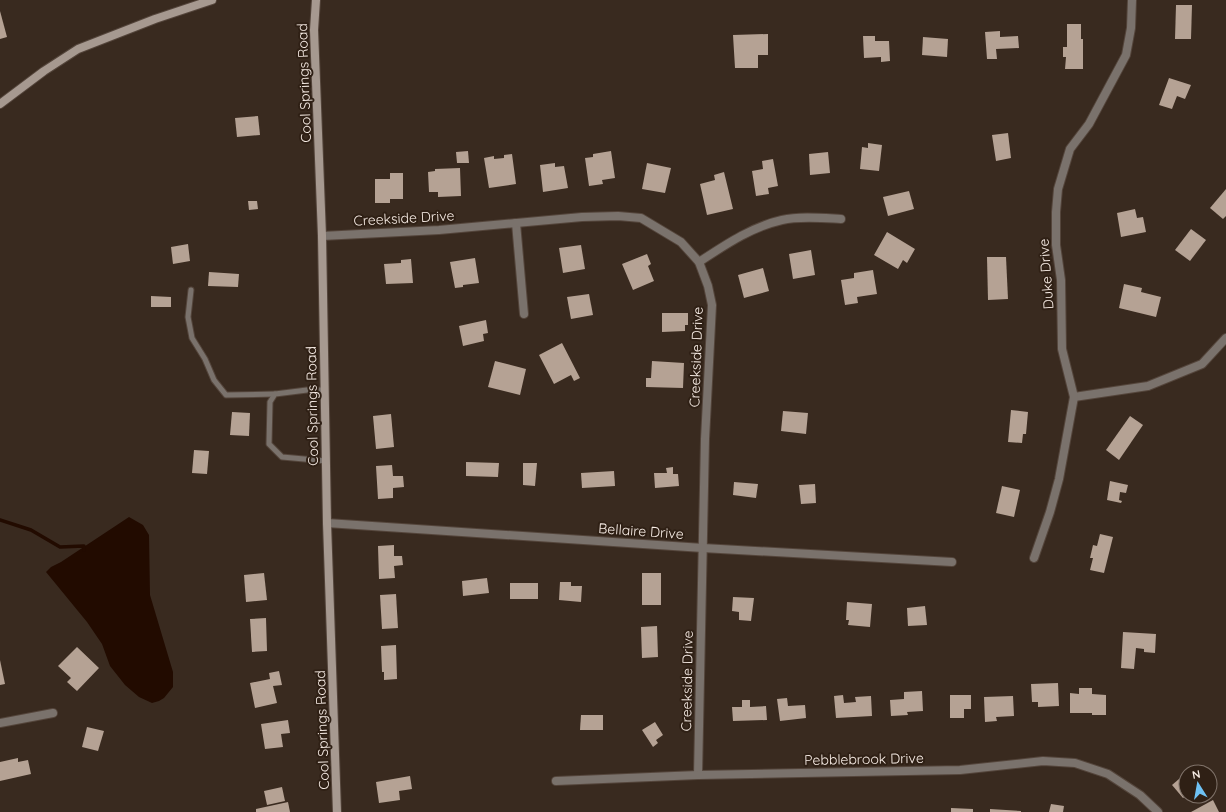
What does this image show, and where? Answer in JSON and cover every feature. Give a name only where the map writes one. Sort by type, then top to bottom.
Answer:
[{"type":"street","points":[[0,104],[44,71],[78,49],[155,19],[212,0]]},
{"type":"street","name":"Cool Springs Road","points":[[316,0],[314,30],[322,236],[327,523],[338,812]]},
{"type":"street","name":"Duke Drive","points":[[1034,558],[1052,506],[1074,397],[1062,349],[1061,280],[1056,245],[1058,189],[1070,149],[1089,124],[1126,55],[1131,28],[1132,0]]},
{"type":"street","name":"Creekside Drive","points":[[322,236],[439,230],[582,217],[618,216],[641,218],[682,242],[699,262],[708,286],[712,305],[706,439],[698,775]]},
{"type":"street","points":[[699,262],[744,233],[761,226],[783,220],[840,219]]},
{"type":"street","points":[[516,223],[524,314]]},
{"type":"street","points":[[1074,397],[1148,386],[1202,364],[1226,338]]},
{"type":"street","name":"Bellaire Drive","points":[[327,523],[703,548],[952,562]]},
{"type":"street","points":[[0,723],[53,713]]},
{"type":"street","name":"Pebblebrook Drive","points":[[556,782],[698,775],[960,770],[1043,761],[1075,763],[1108,774],[1140,795],[1158,812]]},
{"type":"lane","points":[[191,290],[188,317],[192,338],[205,359],[214,380],[226,395],[243,396],[307,390],[325,390]]},
{"type":"lane","points":[[275,394],[270,402],[269,444],[282,457],[326,460]]},
{"type":"shaded area","points":[[129,517],[143,525],[149,535],[150,595],[173,672],[173,687],[164,698],[152,703],[139,697],[125,685],[110,666],[102,644],[87,622],[46,572],[51,567]]},
{"type":"building","points":[[1176,5],[1192,5],[1191,39],[1175,39]]},
{"type":"building","points":[[0,11],[7,37],[0,39]]},
{"type":"building","points":[[1067,24],[1081,24],[1081,39],[1083,39],[1083,69],[1065,69],[1066,57],[1063,57],[1063,47],[1067,47]]},
{"type":"building","points":[[1000,31],[1000,37],[1018,36],[1019,48],[996,49],[997,59],[987,59],[985,32]]},
{"type":"building","points":[[768,34],[768,55],[758,55],[758,68],[735,68],[733,35]]},
{"type":"building","points":[[863,36],[875,36],[875,41],[889,41],[890,61],[881,62],[881,57],[864,58]]},
{"type":"building","points":[[923,37],[948,39],[947,57],[922,55]]},
{"type":"building","points":[[1169,78],[1191,85],[1185,99],[1177,96],[1172,109],[1159,105]]},
{"type":"building","points":[[258,116],[260,135],[237,137],[235,118]]},
{"type":"building","points":[[1008,133],[1011,158],[996,161],[992,135]]},
{"type":"building","points":[[868,143],[882,145],[879,171],[860,169],[862,147],[868,148]]},
{"type":"building","points":[[468,151],[469,163],[457,163],[456,152]]},
{"type":"building","points":[[611,151],[615,178],[602,180],[603,184],[589,186],[585,158],[593,157],[593,154]]},
{"type":"building","points":[[828,152],[830,173],[810,175],[809,154]]},
{"type":"building","points":[[512,154],[516,184],[489,188],[484,158],[494,156],[494,159],[504,158],[504,155]]},
{"type":"building","points":[[773,159],[778,186],[768,188],[769,194],[756,196],[752,171],[763,169],[762,161]]},
{"type":"building","points":[[555,163],[555,167],[564,166],[568,188],[543,192],[540,165]]},
{"type":"building","points":[[647,163],[671,168],[665,193],[642,189]]},
{"type":"building","points":[[460,168],[461,196],[438,197],[438,192],[429,192],[428,172],[435,171],[435,169]]},
{"type":"building","points":[[724,172],[733,209],[707,215],[700,184],[715,180],[714,175]]},
{"type":"building","points":[[390,173],[403,173],[403,199],[390,199],[390,203],[375,203],[375,179],[390,179]]},
{"type":"building","points":[[1226,189],[1226,216],[1223,219],[1210,208]]},
{"type":"building","points":[[909,191],[914,209],[888,216],[883,197]]},
{"type":"building","points":[[248,201],[257,201],[258,209],[249,210]]},
{"type":"building","points":[[1135,209],[1137,218],[1143,217],[1146,232],[1121,237],[1117,213]]},
{"type":"building","points":[[1191,229],[1206,240],[1190,261],[1175,250]]},
{"type":"building","points":[[887,232],[915,249],[907,263],[903,260],[898,269],[874,255]]},
{"type":"building","points":[[188,244],[190,261],[173,264],[171,247]]},
{"type":"building","points":[[581,245],[585,269],[563,273],[559,248]]},
{"type":"building","points":[[811,250],[815,275],[793,279],[789,254]]},
{"type":"building","points":[[647,254],[651,264],[648,266],[654,281],[633,290],[622,264]]},
{"type":"building","points":[[987,257],[1006,257],[1008,299],[988,300]]},
{"type":"building","points":[[475,258],[479,283],[463,285],[463,287],[455,288],[450,262]]},
{"type":"building","points":[[411,259],[413,283],[386,284],[384,264],[401,263],[401,260]]},
{"type":"building","points":[[763,268],[769,291],[744,298],[738,275]]},
{"type":"building","points":[[873,270],[877,294],[857,297],[858,303],[845,305],[841,280],[854,278],[854,273]]},
{"type":"building","points":[[209,272],[239,274],[238,287],[208,286]]},
{"type":"building","points":[[1124,284],[1142,288],[1141,292],[1161,297],[1156,317],[1119,308]]},
{"type":"building","points":[[589,294],[593,315],[571,319],[567,297]]},
{"type":"building","points":[[151,296],[171,297],[171,307],[151,307]]},
{"type":"building","points":[[662,313],[688,313],[688,325],[685,325],[685,331],[662,332]]},
{"type":"building","points":[[486,320],[488,333],[483,334],[484,341],[463,346],[459,326]]},
{"type":"building","points":[[562,343],[580,378],[574,381],[571,375],[554,384],[539,355]]},
{"type":"building","points":[[495,361],[526,369],[520,395],[488,387]]},
{"type":"building","points":[[652,361],[684,363],[683,388],[646,387],[646,378],[651,378]]},
{"type":"building","points":[[1011,410],[1028,412],[1026,434],[1023,434],[1022,443],[1008,442]]},
{"type":"building","points":[[783,411],[808,413],[806,434],[781,431]]},
{"type":"building","points":[[232,412],[250,413],[249,436],[230,435]]},
{"type":"building","points":[[391,414],[394,447],[376,449],[373,416]]},
{"type":"building","points":[[1130,416],[1143,425],[1119,460],[1106,450]]},
{"type":"building","points":[[194,450],[209,451],[207,474],[192,473]]},
{"type":"building","points":[[466,462],[499,463],[498,477],[466,476]]},
{"type":"building","points":[[523,463],[537,463],[535,486],[523,485]]},
{"type":"building","points":[[392,465],[393,476],[403,476],[404,487],[393,488],[393,498],[378,499],[376,466]]},
{"type":"building","points":[[673,467],[673,474],[678,474],[679,486],[655,488],[654,473],[667,473],[666,468]]},
{"type":"building","points":[[614,471],[615,486],[582,488],[581,473]]},
{"type":"building","points":[[1110,481],[1128,485],[1126,493],[1120,492],[1119,500],[1122,501],[1121,503],[1107,500]]},
{"type":"building","points":[[734,482],[758,484],[756,498],[733,495]]},
{"type":"building","points":[[815,484],[816,503],[801,504],[799,485]]},
{"type":"building","points":[[1002,486],[1020,490],[1014,517],[996,513]]},
{"type":"building","points":[[1100,534],[1113,537],[1104,573],[1090,570],[1093,558],[1090,558],[1093,545],[1097,546]]},
{"type":"building","points":[[394,545],[394,556],[402,556],[403,565],[394,566],[395,578],[379,579],[378,546]]},
{"type":"building","points":[[264,573],[267,600],[246,602],[244,575]]},
{"type":"building","points":[[642,573],[661,573],[661,605],[642,605]]},
{"type":"building","points":[[487,578],[489,593],[463,596],[462,581]]},
{"type":"building","points":[[560,582],[571,582],[571,586],[582,586],[581,602],[559,600]]},
{"type":"building","points":[[510,583],[538,583],[538,599],[510,599]]},
{"type":"building","points":[[396,594],[398,628],[382,629],[380,595]]},
{"type":"building","points":[[733,597],[754,598],[751,621],[739,620],[739,612],[732,611]]},
{"type":"building","points":[[847,602],[872,604],[870,627],[848,625],[849,620],[846,620]]},
{"type":"building","points":[[925,606],[927,625],[908,626],[907,608]]},
{"type":"building","points":[[266,618],[267,651],[252,652],[250,619]]},
{"type":"building","points":[[657,626],[658,657],[642,658],[641,627]]},
{"type":"building","points":[[1123,632],[1156,634],[1155,653],[1144,652],[1144,649],[1136,648],[1134,669],[1121,668]]},
{"type":"building","points":[[396,645],[397,679],[384,680],[384,672],[382,672],[381,646]]},
{"type":"building","points":[[77,647],[99,668],[77,691],[67,682],[71,678],[58,666]]},
{"type":"building","points":[[0,660],[5,684],[0,685]]},
{"type":"building","points":[[279,671],[282,685],[273,686],[277,703],[255,708],[250,683],[270,679],[269,673]]},
{"type":"building","points":[[1058,683],[1059,706],[1038,707],[1038,702],[1032,702],[1031,684]]},
{"type":"building","points":[[1079,688],[1092,688],[1092,694],[1106,695],[1106,715],[1092,715],[1092,713],[1070,713],[1070,693],[1079,694]]},
{"type":"building","points":[[922,691],[923,711],[907,712],[908,715],[891,716],[890,700],[904,699],[904,692]]},
{"type":"building","points":[[843,695],[844,703],[856,702],[855,697],[871,696],[872,716],[836,718],[834,696]]},
{"type":"building","points":[[950,695],[971,695],[971,709],[964,709],[964,718],[950,718]]},
{"type":"building","points":[[1013,696],[1014,716],[996,717],[997,721],[985,722],[984,697]]},
{"type":"building","points":[[787,698],[788,706],[805,705],[806,718],[780,721],[777,699]]},
{"type":"building","points":[[742,700],[750,700],[750,707],[766,706],[767,720],[733,721],[732,707],[742,707]]},
{"type":"building","points":[[581,715],[603,715],[603,730],[580,730]]},
{"type":"building","points":[[288,720],[290,733],[281,734],[283,747],[265,749],[261,724]]},
{"type":"building","points":[[655,722],[663,735],[656,740],[658,743],[653,747],[642,730]]},
{"type":"building","points":[[87,727],[104,731],[98,751],[82,747]]},
{"type":"building","points":[[18,758],[18,762],[28,760],[31,774],[0,781],[0,762]]},
{"type":"building","points":[[410,776],[412,789],[399,791],[400,800],[379,803],[376,782]]},
{"type":"building","points":[[1178,780],[1178,792],[1172,785]]},
{"type":"building","points":[[282,787],[285,801],[267,805],[264,791]]},
{"type":"building","points":[[288,802],[290,812],[256,812],[256,809]]},
{"type":"building","points":[[1051,804],[1064,806],[1063,812],[1049,812]]},
{"type":"building","points":[[1206,804],[1215,804],[1219,812],[1191,812]]},
{"type":"building","points":[[951,808],[973,809],[973,812],[951,812]]},
{"type":"building","points":[[990,809],[1021,811],[1021,812],[990,812]]},
{"type":"waterway","points":[[0,520],[31,530],[60,547],[84,546],[84,550]]}]
